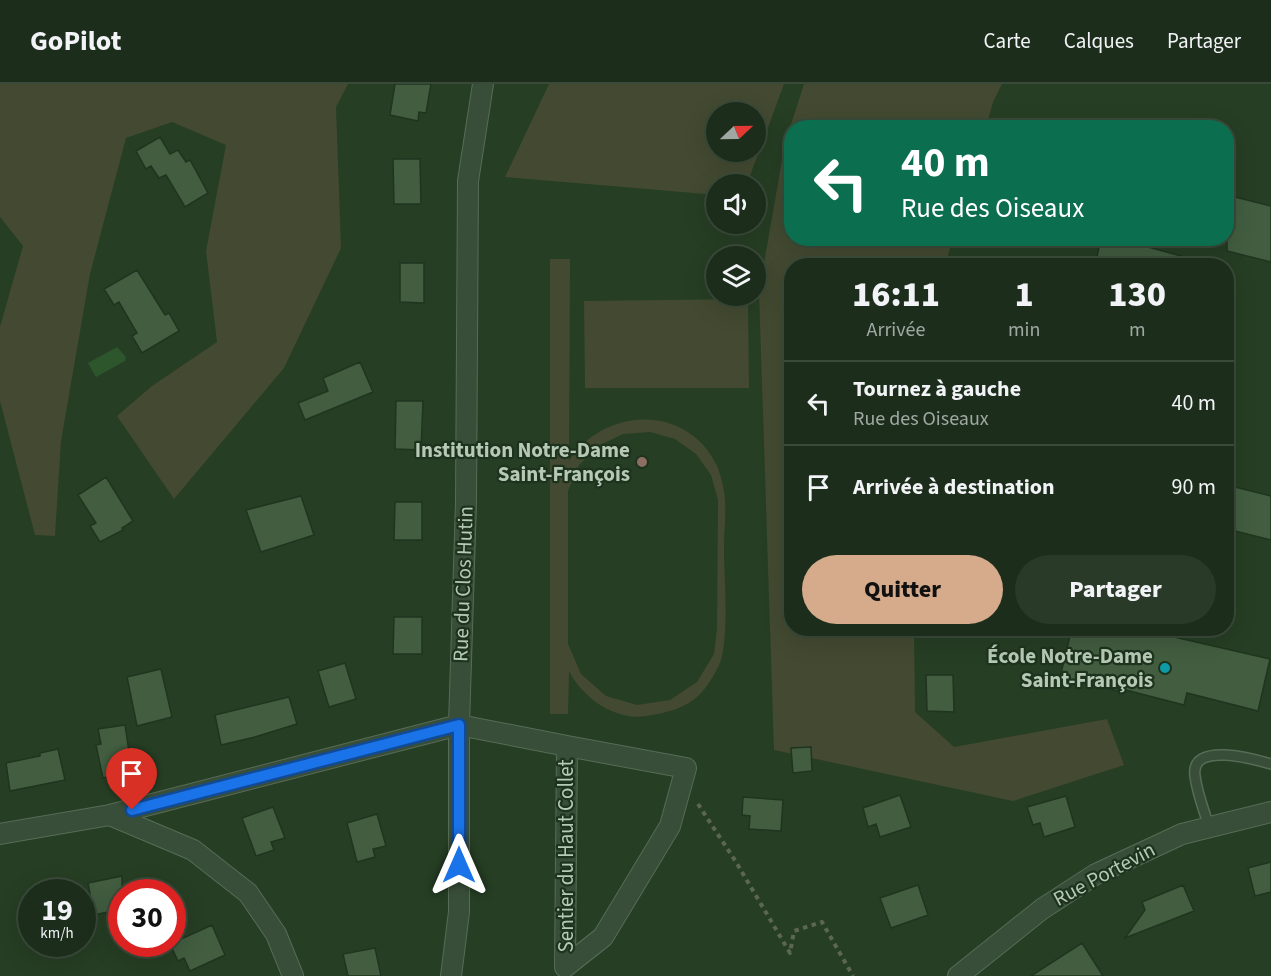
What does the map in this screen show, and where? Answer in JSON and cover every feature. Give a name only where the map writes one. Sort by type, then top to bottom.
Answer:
[{"type":"street","name":"Rue du Clos Hutin","points":[[451,976],[459,912],[459,725],[466,502],[468,181],[483,84]]},
{"type":"street","name":"Sentier du Haut Collet","points":[[459,725],[686,768],[670,826],[603,937],[565,967],[567,746]]},
{"type":"street","points":[[0,834],[110,815],[459,725]]},
{"type":"street","name":"Rue Portevin","points":[[958,976],[1042,909],[1096,874],[1182,834],[1271,812]]},
{"type":"street","points":[[110,815],[193,850],[248,894],[276,934],[293,976]]},
{"type":"lane","points":[[1209,827],[1194,774],[1199,762],[1213,754],[1248,758],[1271,764]]},
{"type":"path","points":[[682,781],[736,862],[790,953],[794,931],[822,922],[853,976]]},
{"type":"shaded area","points":[[0,84],[348,84],[336,107],[341,248],[284,368],[174,499],[117,416],[152,386],[217,342],[206,251],[226,145],[172,122],[126,138],[90,274],[61,441],[55,536],[35,535],[0,401],[0,327],[23,246],[0,217]]},
{"type":"shaded area","points":[[549,84],[784,84],[766,133],[766,102],[706,102],[706,162],[755,162],[751,174],[706,174],[706,194],[505,177]]},
{"type":"shaded area","points":[[804,84],[1002,84],[993,102],[988,120],[792,120]]},
{"type":"shaded area","points":[[784,149],[784,246],[951,246],[947,258],[784,258],[784,636],[914,636],[915,712],[954,747],[1107,719],[1124,765],[1013,801],[774,750],[759,306],[766,306],[766,252]]},
{"type":"shaded area","points":[[550,259],[570,259],[569,461],[584,443],[603,430],[623,422],[645,420],[666,422],[686,431],[703,445],[717,466],[725,499],[725,634],[721,660],[713,676],[696,698],[683,706],[646,716],[622,715],[600,705],[591,698],[582,690],[569,671],[568,714],[550,714]],"holes":[[[650,432],[675,439],[696,454],[711,475],[718,500],[717,629],[714,654],[697,682],[670,700],[637,705],[606,696],[581,674],[568,644],[568,491],[579,465],[598,446],[623,434]]]},
{"type":"shaded area","points":[[706,300],[706,306],[748,306],[749,388],[585,388],[584,301]]},
{"type":"shaded area","points":[[117,347],[126,357],[125,361],[96,377],[88,363]]},
{"type":"building","points":[[395,84],[431,84],[426,113],[419,112],[418,121],[390,115]]},
{"type":"building","points":[[160,137],[170,154],[178,150],[186,162],[190,160],[208,193],[185,207],[166,175],[159,178],[151,166],[146,169],[136,151]]},
{"type":"building","points":[[393,159],[420,159],[421,204],[394,204]]},
{"type":"building","points":[[1234,197],[1271,206],[1271,262],[1227,251],[1227,246],[1234,246]]},
{"type":"building","points":[[1099,246],[1144,246],[1188,258],[1097,258]]},
{"type":"building","points":[[400,263],[424,263],[424,303],[400,302]]},
{"type":"building","points":[[137,270],[165,315],[169,313],[179,331],[142,353],[132,336],[137,333],[119,302],[114,305],[104,289]]},
{"type":"building","points":[[360,362],[373,392],[305,420],[298,403],[328,391],[323,378]]},
{"type":"building","points":[[396,401],[423,401],[421,450],[395,449]]},
{"type":"building","points":[[106,477],[133,521],[122,528],[123,530],[100,542],[90,526],[96,523],[78,495]]},
{"type":"building","points":[[1234,487],[1271,496],[1271,540],[1234,531]]},
{"type":"building","points":[[301,496],[314,535],[261,552],[246,510]]},
{"type":"building","points":[[395,502],[422,502],[422,540],[394,540]]},
{"type":"building","points":[[394,617],[422,617],[422,654],[393,654]]},
{"type":"building","name":"École Notre-Dame Saint-François","points":[[1070,636],[1170,636],[1270,659],[1258,711],[1187,693],[1184,705],[1118,688],[1118,691],[1060,677]]},
{"type":"building","points":[[345,663],[356,699],[329,707],[318,671]]},
{"type":"building","points":[[161,669],[172,717],[137,726],[127,677]]},
{"type":"building","points":[[926,675],[953,675],[954,712],[927,711]]},
{"type":"building","points":[[289,697],[297,724],[221,745],[215,715]]},
{"type":"building","points":[[125,725],[132,771],[103,778],[96,745],[101,744],[98,729]]},
{"type":"building","points":[[811,747],[812,771],[793,773],[791,748]]},
{"type":"building","points":[[58,749],[65,780],[10,791],[6,763],[40,756],[40,753]]},
{"type":"building","points":[[900,795],[911,827],[880,837],[876,824],[868,827],[863,808]]},
{"type":"building","points":[[1066,796],[1075,827],[1044,837],[1040,823],[1033,825],[1027,807]]},
{"type":"building","points":[[743,797],[783,800],[781,831],[749,829],[750,816],[742,815]]},
{"type":"building","points":[[273,807],[285,838],[271,842],[274,850],[256,856],[242,818]]},
{"type":"building","points":[[377,814],[386,846],[373,849],[375,857],[357,862],[347,823]]},
{"type":"building","points":[[1271,862],[1271,892],[1255,896],[1248,868]]},
{"type":"building","points":[[122,876],[122,879],[108,879],[108,912],[96,915],[96,881]]},
{"type":"building","points":[[918,885],[928,915],[891,928],[880,898]]},
{"type":"building","points":[[1183,885],[1194,911],[1125,938],[1145,910],[1142,902]]},
{"type":"building","points":[[212,925],[225,955],[190,971],[184,958],[178,961],[176,957],[186,957],[186,937]]},
{"type":"building","points":[[1082,943],[1103,976],[1031,976]]},
{"type":"building","points":[[375,948],[381,976],[348,976],[343,954]]},
{"type":"place","name":"Institution Notre‐Dame Saint‐François","points":[[642,462]]},
{"type":"place","name":"École Notre-Dame Saint-François","points":[[1165,668]]},
{"type":"route","points":[[132,810],[459,725],[459,865]]}]
